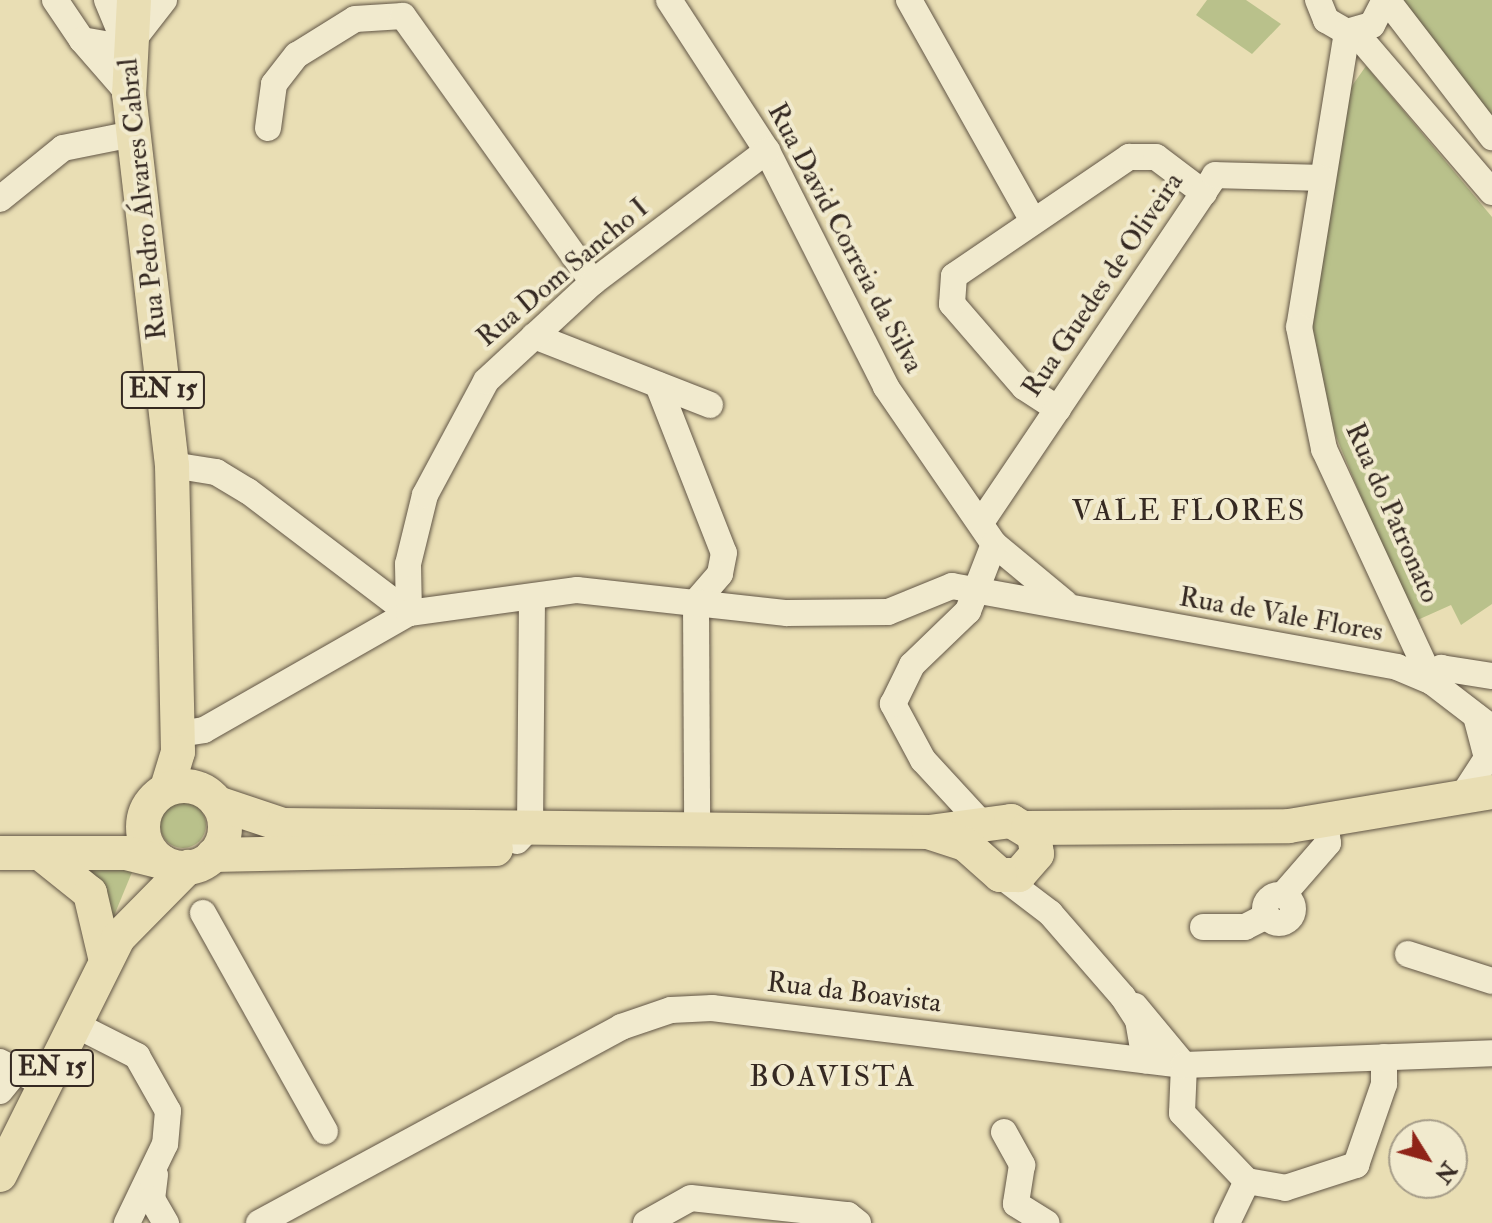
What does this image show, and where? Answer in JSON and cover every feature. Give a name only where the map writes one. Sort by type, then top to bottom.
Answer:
[{"type":"main road","name":"Rua Pedro Álvares Cabral","points":[[134,0],[127,48],[129,94],[172,465],[179,734],[167,789]]},
{"type":"main road","name":"Rua Pedro Álvares Cabral","points":[[179,734],[212,798]]},
{"type":"main road","points":[[167,789],[212,798],[283,825],[531,823],[929,832],[990,846],[1019,875],[1033,848],[1086,832],[1325,821],[1477,793],[1492,773]]},
{"type":"main road","name":"EN 15","points":[[0,1175],[15,1077],[74,1024],[167,850],[167,789]]},
{"type":"main road","name":"EN 15","points":[[167,850],[225,829],[212,798]]},
{"type":"main road","points":[[990,846],[1011,821],[1033,848]]},
{"type":"main road","points":[[0,853],[167,850],[435,852],[670,828]]},
{"type":"main road","points":[[0,833],[101,833],[167,850]]},
{"type":"main road","points":[[40,853],[90,893],[106,961]]},
{"type":"street","points":[[55,0],[82,40],[129,94]]},
{"type":"street","points":[[107,0],[127,48]]},
{"type":"street","points":[[127,48],[164,0]]},
{"type":"street","name":"Rua David Correia da Silva","points":[[669,0],[767,151],[886,387],[988,533],[1065,603]]},
{"type":"street","points":[[909,0],[1033,221]]},
{"type":"street","points":[[1351,32],[1372,25],[1386,0],[1492,137]]},
{"type":"street","points":[[1312,4],[1351,32],[1492,192]]},
{"type":"street","points":[[268,128],[274,84],[297,55],[355,19],[403,16],[593,282]]},
{"type":"street","points":[[1321,178],[1351,32]]},
{"type":"street","points":[[82,40],[127,48]]},
{"type":"street","points":[[0,199],[63,148],[133,134]]},
{"type":"street","name":"Rua Dom Sancho I","points":[[409,613],[408,564],[447,445],[486,381],[593,282],[767,151]]},
{"type":"street","points":[[1058,409],[987,349],[948,288],[954,276],[1129,157],[1145,154],[1204,193]]},
{"type":"street","name":"Rua Guedes de Oliveira","points":[[1050,913],[990,846],[923,760],[893,704],[897,686],[968,611],[988,533],[1058,409],[1215,175],[1321,178]]},
{"type":"street","name":"Rua do Patronato","points":[[1321,178],[1301,287],[1307,387],[1324,449],[1432,682]]},
{"type":"street","points":[[534,336],[710,405]]},
{"type":"street","points":[[658,385],[678,449],[712,520],[724,563],[696,602],[670,828]]},
{"type":"street","points":[[172,465],[216,472],[248,491],[409,613]]},
{"type":"street","points":[[179,734],[204,730],[409,613],[577,590],[787,613],[888,612],[952,586],[1065,603]]},
{"type":"street","points":[[435,852],[460,841],[516,841],[531,823],[532,598]]},
{"type":"street","name":"Rua de Vale Flores","points":[[1065,603],[1106,618],[1397,667],[1432,682],[1487,722],[1487,758],[1477,793]]},
{"type":"street","points":[[1432,682],[1441,668],[1492,676]]},
{"type":"street","points":[[1203,927],[1245,927],[1274,906],[1328,843],[1325,821]]},
{"type":"street","points":[[1033,848],[1050,913],[1123,997],[1138,1020],[1145,1060]]},
{"type":"street","points":[[203,913],[325,1131]]},
{"type":"street","points":[[1408,954],[1492,981]]},
{"type":"street","points":[[1097,1054],[1123,1025],[1123,997]]},
{"type":"street","points":[[1123,997],[1153,1020],[1184,1065],[1182,1113],[1247,1181],[1285,1188],[1356,1165],[1384,1084],[1384,1057]]},
{"type":"street","name":"Rua da Boavista","points":[[259,1223],[300,1211],[621,1027],[671,1010],[712,1008],[1184,1065],[1492,1053]]},
{"type":"street","points":[[74,1024],[137,1056],[158,1083],[168,1126],[156,1163],[127,1223]]},
{"type":"street","points":[[1004,1132],[1022,1165],[1016,1204],[1046,1223]]},
{"type":"street","points":[[156,1163],[152,1199],[166,1223]]},
{"type":"street","points":[[1227,1223],[1247,1181]]},
{"type":"street","points":[[646,1223],[691,1198],[848,1215],[858,1223]]},
{"type":"green space","points":[[1207,0],[1246,0],[1281,24],[1252,54],[1196,15]]},
{"type":"green space","points":[[1397,0],[1492,0],[1492,119]]},
{"type":"green space","points":[[1366,66],[1492,217],[1492,604],[1461,625],[1451,605],[1413,622],[1313,381],[1310,303],[1347,93]]},
{"type":"green space","points":[[183,802],[199,809],[206,825],[199,841],[183,848],[167,841],[160,825],[167,809]]},
{"type":"green space","points":[[72,862],[135,865],[111,923]]},
{"type":"district","name":"VALE FLORES","points":[[1189,511]]},
{"type":"district","name":"BOAVISTA","points":[[833,1077]]}]
